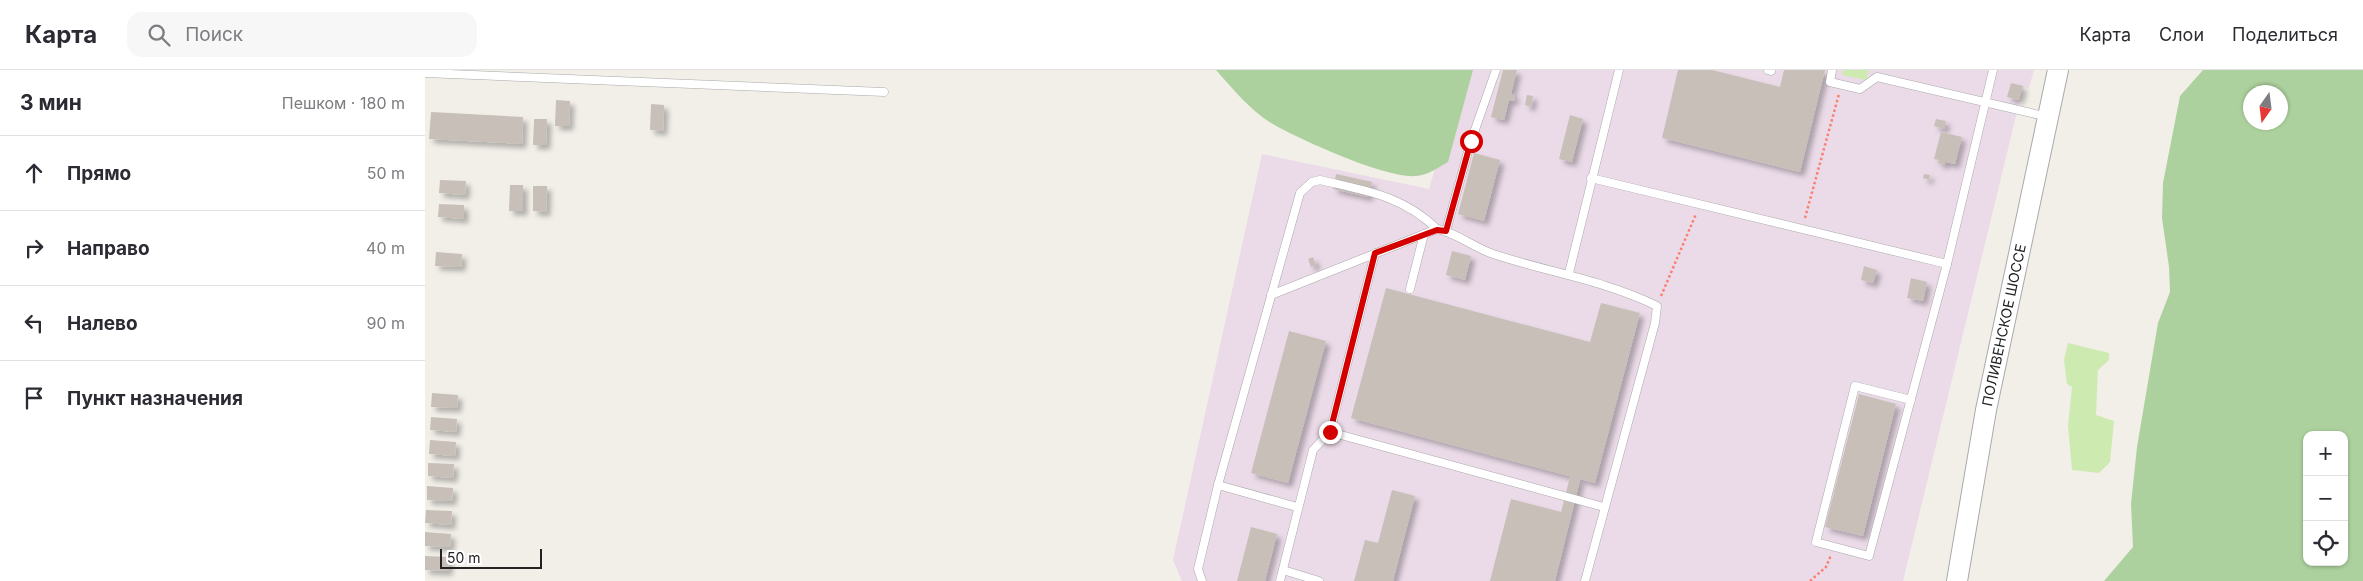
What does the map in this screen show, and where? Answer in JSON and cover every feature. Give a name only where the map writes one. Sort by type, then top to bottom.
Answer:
[{"type":"street","name":"ПОЛИВЕНСКОЕ ШОССЕ","points":[[1957,581],[1986,410],[2058,70]]},
{"type":"lane","points":[[1446,231],[1471,141],[1495,70]]},
{"type":"lane","points":[[1569,273],[1619,70]]},
{"type":"lane","points":[[1832,70],[1830,82],[1859,89],[1878,74],[1985,104],[2047,117]]},
{"type":"lane","points":[[1911,400],[1855,386],[1816,542],[1869,556],[1911,400],[1947,264],[1993,70]]},
{"type":"lane","points":[[425,73],[884,92]]},
{"type":"lane","points":[[1591,178],[1802,227],[1947,264]]},
{"type":"lane","points":[[1202,581],[1198,570],[1218,484],[1300,193],[1312,182],[1320,180],[1385,195],[1426,219],[1437,230]]},
{"type":"lane","points":[[1271,295],[1437,230],[1446,231],[1492,254],[1569,273],[1657,306],[1585,581]]},
{"type":"lane","points":[[1410,289],[1424,234]]},
{"type":"lane","points":[[1280,581],[1297,506],[1313,450],[1330,432],[1375,253]]},
{"type":"lane","points":[[1330,432],[1604,507]]},
{"type":"lane","points":[[1218,484],[1297,506]]},
{"type":"lane","points":[[1283,570],[1319,581]]},
{"type":"path","points":[[1802,227],[1841,85]]},
{"type":"path","points":[[1657,306],[1700,203]]},
{"type":"path","points":[[1810,581],[1826,567],[1833,546]]},
{"type":"shaded area","points":[[1464,70],[2034,70],[2029,88],[2024,87],[2017,112],[1903,581],[1182,581],[1173,560],[1262,154],[1429,189]]},
{"type":"green space","points":[[1216,70],[1473,70],[1448,162],[1428,173],[1416,176],[1402,175],[1364,165],[1321,148],[1284,130],[1256,112]]},
{"type":"green space","points":[[1843,70],[1869,70],[1866,80],[1842,75]]},
{"type":"green space","points":[[2203,70],[2363,70],[2363,581],[2104,581],[2133,547],[2131,504],[2137,447],[2158,323],[2170,292],[2169,267],[2162,218],[2163,183],[2180,96]]},
{"type":"green space","points":[[2068,343],[2109,353],[2109,360],[2098,370],[2096,415],[2114,421],[2110,462],[2099,473],[2072,470],[2068,426],[2072,387],[2067,384],[2064,360]]},
{"type":"building","points":[[1503,70],[1517,70],[1511,94],[1515,95],[1514,101],[1509,100],[1504,120],[1491,117]]},
{"type":"building","points":[[1678,70],[1712,70],[1780,87],[1784,70],[1825,70],[1800,172],[1662,138]]},
{"type":"building","points":[[2011,83],[2023,86],[2019,100],[2007,97]]},
{"type":"building","points":[[1527,95],[1533,96],[1531,107],[1525,105]]},
{"type":"building","points":[[556,100],[570,101],[569,126],[555,126]]},
{"type":"building","points":[[651,104],[664,105],[663,131],[650,130]]},
{"type":"building","points":[[431,112],[523,117],[522,144],[429,139]]},
{"type":"building","points":[[1570,115],[1583,119],[1572,162],[1559,159]]},
{"type":"building","points":[[534,119],[547,119],[546,145],[533,145]]},
{"type":"building","points":[[1936,119],[1946,121],[1944,129],[1934,126]]},
{"type":"building","points":[[1941,132],[1962,137],[1955,164],[1945,162],[1944,165],[1938,163],[1939,160],[1934,159]]},
{"type":"building","points":[[1474,153],[1500,160],[1484,221],[1458,214]]},
{"type":"building","points":[[1336,174],[1372,182],[1368,197],[1333,189]]},
{"type":"building","points":[[1924,174],[1930,175],[1929,180],[1923,178]]},
{"type":"building","points":[[440,180],[466,181],[465,195],[439,193]]},
{"type":"building","points":[[510,185],[523,185],[523,211],[509,211]]},
{"type":"building","points":[[533,186],[547,186],[546,212],[533,211]]},
{"type":"building","points":[[439,204],[464,205],[464,219],[438,217]]},
{"type":"building","points":[[1452,251],[1471,256],[1465,280],[1446,275]]},
{"type":"building","points":[[436,252],[462,254],[461,267],[435,266]]},
{"type":"building","points":[[1313,257],[1316,265],[1311,267],[1308,259]]},
{"type":"building","points":[[1864,266],[1877,270],[1873,283],[1861,280]]},
{"type":"building","points":[[1911,278],[1927,282],[1923,301],[1907,298]]},
{"type":"building","points":[[1386,288],[1590,342],[1601,303],[1640,313],[1595,483],[1351,418]]},
{"type":"building","points":[[1289,331],[1326,341],[1288,483],[1251,473]]},
{"type":"building","points":[[432,393],[458,395],[457,408],[431,407]]},
{"type":"building","points":[[1859,394],[1896,404],[1863,536],[1825,527]]},
{"type":"building","points":[[431,417],[457,419],[456,432],[430,430]]},
{"type":"building","points":[[430,440],[456,442],[455,456],[429,454]]},
{"type":"building","points":[[428,463],[454,464],[453,478],[428,476]]},
{"type":"building","points":[[1570,477],[1580,480],[1555,581],[1490,581],[1511,499],[1561,512]]},
{"type":"building","points":[[427,486],[453,488],[452,501],[427,500]]},
{"type":"building","points":[[1392,490],[1415,496],[1393,581],[1354,581],[1365,540],[1378,543]]},
{"type":"building","points":[[426,510],[452,511],[451,525],[425,523]]},
{"type":"building","points":[[1251,527],[1277,534],[1265,581],[1237,581]]},
{"type":"building","points":[[425,532],[451,534],[450,547],[425,546]]},
{"type":"building","points":[[425,556],[449,557],[448,571],[425,570]]},
{"type":"route","points":[[1330,432],[1375,253],[1437,230],[1446,231],[1471,141]]}]
